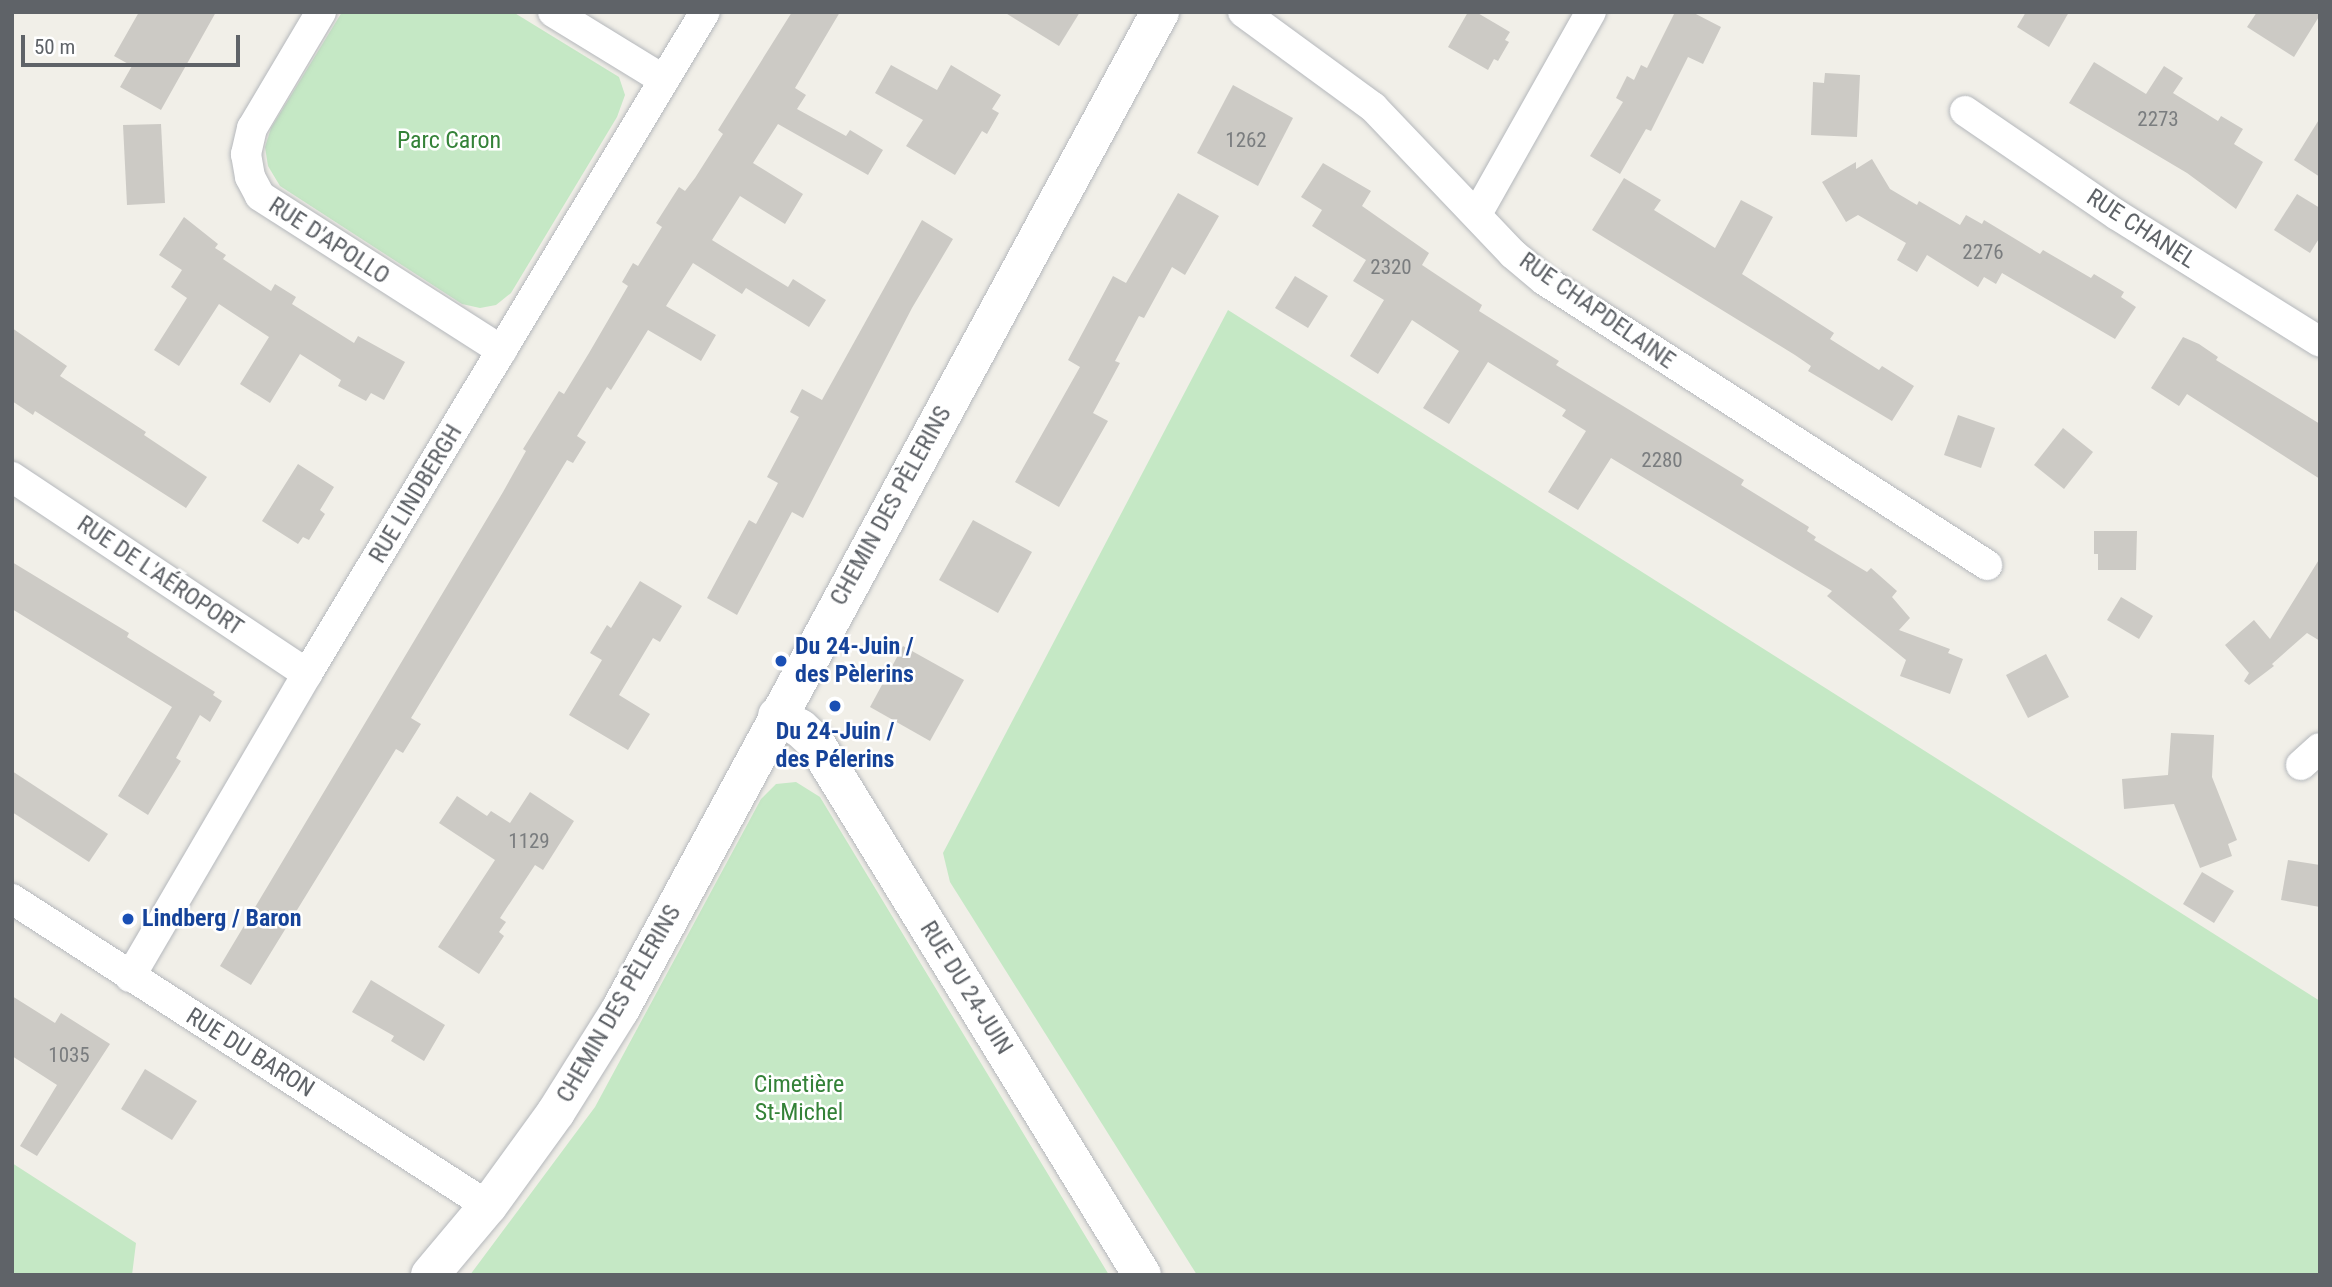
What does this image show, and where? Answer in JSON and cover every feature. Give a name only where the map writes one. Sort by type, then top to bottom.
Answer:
[{"type":"street","name":"RUE D'APOLLO","points":[[321,12],[252,128],[246,154],[250,177],[260,196],[502,351]]},
{"type":"street","points":[[553,12],[664,80]]},
{"type":"street","name":"RUE LINDBERGH","points":[[130,977],[307,674],[705,12]]},
{"type":"street","name":"CHEMIN DES PÈLERINS","points":[[430,1275],[488,1206],[556,1112],[620,1010],[1160,12]]},
{"type":"street","name":"RUE CHAPDELAINE","points":[[1243,12],[1373,107],[1513,254],[1554,287],[1987,565]]},
{"type":"street","points":[[1477,214],[1591,12]]},
{"type":"street","name":"RUE CHANEL","points":[[1965,111],[2118,215],[2320,342]]},
{"type":"street","name":"RUE DE L'AÉROPORT","points":[[12,477],[307,674]]},
{"type":"street","name":"RUE DU 24-JUIN","points":[[777,716],[800,728],[815,742],[1142,1275]]},
{"type":"street","name":"RUE DU BARON","points":[[12,899],[488,1206]]},
{"type":"green space","name":"Parc Caron","points":[[342,12],[513,12],[619,77],[625,95],[617,117],[511,293],[496,305],[480,308],[462,304],[280,186],[268,166],[265,147],[271,128]]},
{"type":"green space","points":[[1228,310],[2320,1001],[2320,1275],[1197,1275],[950,882],[943,853]]},
{"type":"green space","name":"Cimetière St-Michel","points":[[796,782],[820,797],[1109,1275],[470,1275],[595,1107],[761,799],[776,784]]},
{"type":"green space","points":[[12,1163],[136,1243],[132,1275],[12,1275]]},
{"type":"building","points":[[139,12],[216,12],[161,110],[120,87],[132,66],[114,56]]},
{"type":"building","points":[[792,12],[840,12],[795,88],[806,95],[797,109],[846,136],[850,130],[883,150],[868,175],[778,124],[753,163],[803,194],[785,224],[740,196],[712,240],[788,287],[793,279],[826,300],[809,327],[746,288],[742,294],[693,263],[666,306],[716,335],[701,361],[648,330],[611,390],[607,387],[577,436],[586,442],[573,463],[567,460],[411,718],[421,724],[403,753],[396,749],[251,985],[220,966],[503,492],[526,451],[523,449],[559,391],[564,394],[589,353],[628,286],[622,282],[633,263],[638,266],[662,227],[656,223],[679,187],[685,191],[695,178],[723,134],[718,130]]},
{"type":"building","points":[[1004,12],[1080,12],[1059,46]]},
{"type":"building","points":[[1468,12],[1476,12],[1510,32],[1505,40],[1509,42],[1498,61],[1494,59],[1488,70],[1448,47]]},
{"type":"building","points":[[1675,12],[1692,12],[1721,27],[1703,64],[1688,57],[1651,131],[1646,129],[1620,174],[1590,156],[1623,102],[1616,98],[1627,76],[1634,80],[1641,65],[1647,68]]},
{"type":"building","points":[[2026,12],[2069,12],[2049,47],[2017,27]]},
{"type":"building","points":[[2257,12],[2320,12],[2320,15],[2294,57],[2247,27]]},
{"type":"building","points":[[2094,62],[2146,94],[2164,66],[2183,78],[2173,93],[2218,121],[2221,116],[2243,129],[2234,144],[2263,162],[2236,209],[2187,173],[2069,103]]},
{"type":"building","points":[[891,65],[937,90],[951,65],[1001,95],[992,109],[999,113],[987,134],[982,131],[955,175],[906,146],[923,120],[875,93]]},
{"type":"building","points":[[1825,73],[1860,75],[1857,137],[1811,135],[1813,82],[1824,83]]},
{"type":"building","points":[[1233,85],[1293,118],[1258,186],[1197,153]]},
{"type":"building","points":[[2320,118],[2320,177],[2294,160]]},
{"type":"building","points":[[161,124],[165,203],[127,205],[123,125]]},
{"type":"building","points":[[1872,159],[1890,189],[1917,205],[1919,201],[1960,225],[1966,215],[1982,224],[1984,220],[2040,254],[2043,250],[2091,278],[2094,274],[2124,292],[2121,297],[2136,307],[2115,339],[2002,273],[1996,284],[1984,277],[1978,287],[1927,255],[1917,272],[1897,260],[1906,243],[1858,215],[1846,222],[1822,182],[1856,162],[1856,169]]},
{"type":"building","points":[[1323,163],[1371,191],[1362,206],[1429,253],[1422,265],[1482,305],[1479,311],[1559,361],[1556,365],[1744,480],[1741,485],[1809,527],[1807,531],[1816,537],[1814,540],[1867,572],[1871,568],[1897,591],[1892,597],[1910,618],[1899,630],[1950,649],[1948,653],[1963,659],[1950,694],[1900,676],[1906,660],[1827,596],[1832,591],[1611,458],[1578,510],[1548,492],[1586,431],[1562,416],[1566,410],[1488,362],[1449,424],[1423,408],[1459,351],[1412,320],[1378,374],[1350,356],[1384,300],[1353,281],[1366,260],[1312,226],[1322,210],[1301,197]]},
{"type":"building","points":[[1624,178],[1661,200],[1654,210],[1715,248],[1741,200],[1773,217],[1742,274],[1834,333],[1830,339],[1879,370],[1882,366],[1914,386],[1892,421],[1808,371],[1811,366],[1795,355],[1592,230]]},
{"type":"building","points":[[1178,193],[1219,216],[1185,275],[1172,267],[1144,318],[1139,316],[1115,361],[1120,363],[1093,413],[1108,421],[1059,507],[1015,482],[1080,367],[1068,360],[1113,276],[1126,283]]},
{"type":"building","points":[[2297,194],[2320,208],[2320,237],[2310,253],[2274,230]]},
{"type":"building","points":[[184,217],[218,244],[215,248],[226,255],[223,259],[271,291],[275,284],[296,297],[292,304],[354,343],[358,336],[405,362],[384,400],[371,393],[366,401],[338,386],[341,380],[300,354],[270,403],[240,384],[269,337],[219,304],[179,366],[154,350],[187,298],[171,287],[182,270],[159,255]]},
{"type":"building","points":[[922,220],[953,239],[912,308],[803,518],[792,512],[737,615],[707,598],[749,520],[756,524],[778,483],[767,477],[799,417],[790,412],[802,389],[822,400]]},
{"type":"building","points":[[1295,276],[1328,296],[1308,328],[1275,308]]},
{"type":"building","points":[[12,328],[67,366],[60,376],[146,432],[144,435],[207,477],[186,508],[35,411],[33,415],[12,401]]},
{"type":"building","points":[[2183,337],[2199,344],[2218,357],[2216,360],[2320,424],[2320,479],[2187,394],[2179,406],[2151,388]]},
{"type":"building","points":[[1958,415],[1995,428],[1981,468],[1944,455]]},
{"type":"building","points":[[2063,428],[2093,452],[2064,489],[2034,465]]},
{"type":"building","points":[[298,464],[334,487],[320,510],[325,514],[309,540],[303,537],[298,544],[262,521]]},
{"type":"building","points":[[973,520],[1032,552],[998,613],[939,580]]},
{"type":"building","points":[[2094,531],[2137,531],[2136,570],[2098,570],[2098,554],[2094,554]]},
{"type":"building","points":[[2320,558],[2320,641],[2307,633],[2272,664],[2274,666],[2249,685],[2244,681],[2249,673],[2225,645],[2254,620],[2270,639]]},
{"type":"building","points":[[12,562],[129,633],[127,637],[215,692],[213,695],[222,701],[210,722],[200,715],[176,758],[181,761],[148,815],[118,796],[172,707],[12,609]]},
{"type":"building","points":[[640,581],[682,606],[660,642],[653,638],[619,695],[650,714],[628,750],[569,715],[602,660],[590,653],[607,625],[611,628]]},
{"type":"building","points":[[2121,597],[2153,616],[2139,639],[2107,620]]},
{"type":"building","points":[[903,646],[964,680],[930,741],[870,707]]},
{"type":"building","points":[[2046,654],[2069,697],[2028,718],[2006,675]]},
{"type":"building","points":[[2171,733],[2214,735],[2212,777],[2237,840],[2228,844],[2232,856],[2200,868],[2174,804],[2124,809],[2122,779],[2168,775]]},
{"type":"building","points":[[12,771],[108,834],[89,862],[12,812]]},
{"type":"building","points":[[530,792],[574,821],[543,870],[535,865],[500,918],[506,922],[499,932],[504,936],[479,974],[438,947],[495,860],[439,823],[457,796],[487,816],[491,811],[510,823]]},
{"type":"building","points":[[2288,860],[2320,865],[2320,907],[2281,900]]},
{"type":"building","points":[[2202,872],[2234,891],[2214,923],[2183,904]]},
{"type":"building","points":[[371,980],[445,1025],[424,1061],[391,1041],[394,1036],[352,1012]]},
{"type":"building","points":[[12,996],[55,1023],[61,1013],[110,1044],[37,1156],[20,1146],[57,1085],[12,1056]]},
{"type":"building","points":[[145,1069],[197,1101],[172,1140],[121,1109]]},
{"type":"place","name":"Du 24-Juin / des Pèlerins","points":[[781,661]]},
{"type":"place","name":"Du 24-Juin / des Pélerins","points":[[835,706]]},
{"type":"place","name":"Lindberg / Baron","points":[[128,919]]}]
